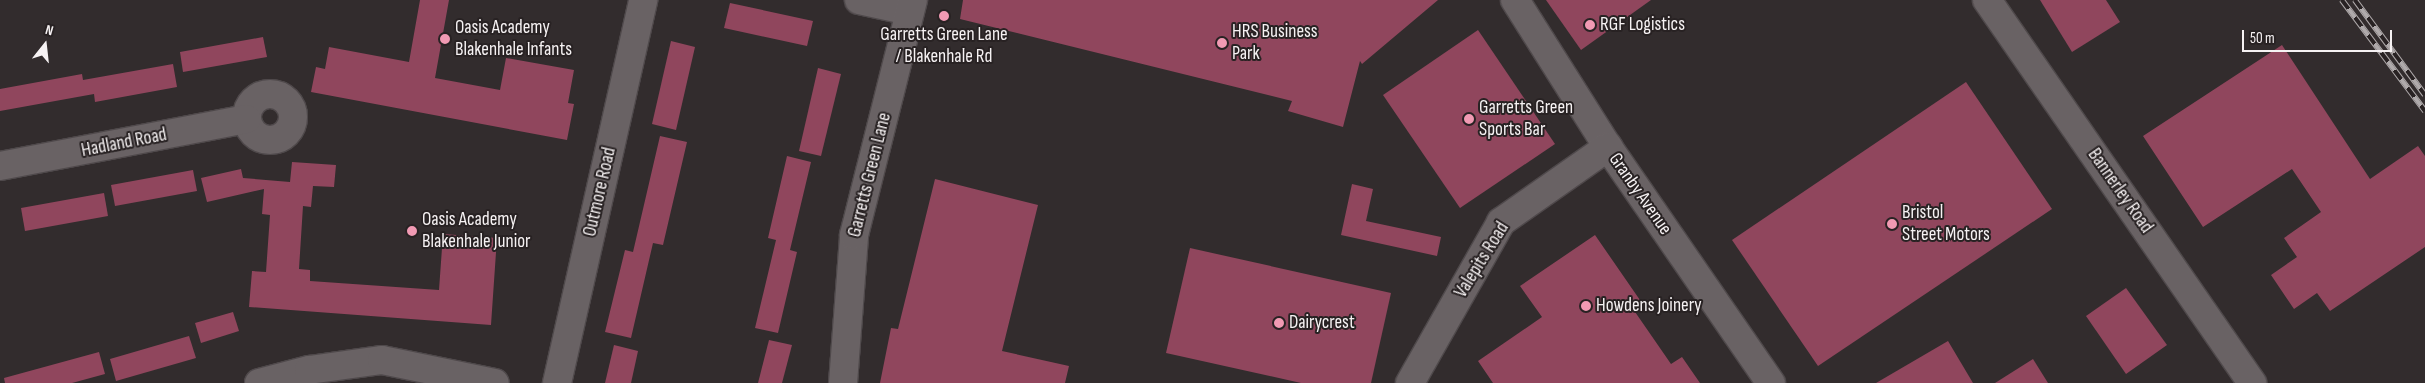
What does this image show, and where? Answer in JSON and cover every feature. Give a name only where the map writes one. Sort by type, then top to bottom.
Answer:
[{"type":"street","name":"Outmore Road","points":[[557,383],[643,0]]},
{"type":"street","points":[[859,0],[912,6]]},
{"type":"street","name":"Granby Avenue","points":[[1515,0],[1608,147],[1771,383]]},
{"type":"street","name":"Bannerley Road","points":[[1987,0],[2252,383]]},
{"type":"street","name":"Garretts Green Lane","points":[[843,383],[854,235],[912,6]]},
{"type":"street","name":"Hadland Road","points":[[0,166],[247,119]]},
{"type":"street","name":"Valepits Road","points":[[1410,383],[1501,222],[1608,147]]},
{"type":"street","points":[[259,383],[309,370],[382,360],[494,383]]},
{"type":"building","points":[[420,0],[449,0],[435,78],[500,90],[506,58],[574,70],[568,103],[574,104],[567,140],[311,92],[316,67],[325,69],[329,47],[409,62]]},
{"type":"building","name":"HRS Business Park","points":[[963,0],[1438,0],[1362,64],[1360,61],[1343,127],[1288,111],[1292,101],[960,19]]},
{"type":"building","name":"RGF Logistics","points":[[1546,0],[1651,0],[1581,50]]},
{"type":"building","points":[[2040,0],[2106,0],[2120,22],[2072,52]]},
{"type":"building","points":[[730,3],[813,21],[807,46],[724,28]]},
{"type":"building","name":"Garretts Green Sports Bar","points":[[1478,30],[1555,144],[1460,208],[1383,95]]},
{"type":"building","points":[[263,37],[267,57],[183,72],[180,52]]},
{"type":"building","points":[[671,41],[695,47],[676,130],[652,124]]},
{"type":"building","points":[[2282,45],[2370,179],[2418,146],[2425,156],[2425,247],[2330,311],[2317,293],[2294,309],[2271,275],[2297,257],[2284,238],[2321,212],[2292,169],[2203,227],[2143,136]]},
{"type":"building","points":[[173,64],[177,87],[95,102],[94,94],[0,111],[0,89],[82,74],[83,80]]},
{"type":"building","points":[[818,68],[841,74],[821,156],[799,151]]},
{"type":"building","name":"Bristol Street Motors","points":[[1966,82],[2052,209],[1818,366],[1732,240]]},
{"type":"building","points":[[660,136],[687,142],[663,245],[653,243],[631,338],[605,332],[625,250],[633,252]]},
{"type":"building","points":[[787,156],[811,162],[790,250],[797,252],[778,333],[755,328],[776,240],[768,238]]},
{"type":"building","points":[[292,162],[336,165],[334,187],[313,186],[311,207],[303,206],[299,269],[310,270],[310,281],[439,290],[443,234],[497,238],[491,325],[249,307],[252,271],[266,272],[270,215],[262,214],[264,189],[207,202],[201,178],[241,169],[243,178],[290,182]]},
{"type":"building","points":[[193,170],[197,191],[115,206],[111,185]]},
{"type":"building","points":[[935,179],[1038,205],[1002,351],[1069,366],[1065,383],[880,383],[891,328],[898,329]]},
{"type":"building","points":[[1352,184],[1373,189],[1366,221],[1441,237],[1437,256],[1341,235]]},
{"type":"building","points":[[104,193],[108,216],[25,231],[21,208]]},
{"type":"building","name":"Howdens Joinery","points":[[1595,235],[1642,303],[1633,309],[1671,364],[1682,357],[1700,383],[1493,383],[1478,361],[1542,317],[1520,286]]},
{"type":"building","name":"Dairycrest","points":[[1190,248],[1391,293],[1371,383],[1301,383],[1166,353]]},
{"type":"building","points":[[2126,288],[2167,345],[2126,374],[2086,316]]},
{"type":"building","points":[[233,312],[239,331],[201,343],[195,323]]},
{"type":"building","points":[[189,336],[196,358],[116,381],[110,359]]},
{"type":"building","points":[[769,340],[792,345],[782,383],[758,383]]},
{"type":"building","points":[[1948,341],[1973,383],[1876,383]]},
{"type":"building","points":[[614,345],[638,351],[631,383],[605,383]]},
{"type":"building","points":[[99,352],[105,374],[72,383],[5,383],[4,378]]},
{"type":"building","points":[[2033,359],[2048,383],[1995,383]]},
{"type":"railway","points":[[2342,0],[2425,111]]},
{"type":"railway","points":[[2355,0],[2425,95]]},
{"type":"place","name":"Garretts Green Lane / Blakenhale Rd","points":[[944,16]]},
{"type":"place","name":"RGF Logistics","points":[[1590,25]]},
{"type":"place","name":"Oasis Academy Blakenhale Infants","points":[[445,39]]},
{"type":"place","name":"HRS Business Park","points":[[1222,43]]},
{"type":"place","name":"Garretts Green Sports Bar","points":[[1469,119]]},
{"type":"place","name":"Bristol Street Motors","points":[[1892,224]]},
{"type":"place","name":"Oasis Academy Blakenhale Junior","points":[[412,231]]},
{"type":"place","name":"Howdens Joinery","points":[[1586,306]]},
{"type":"place","name":"Dairycrest","points":[[1279,323]]}]
